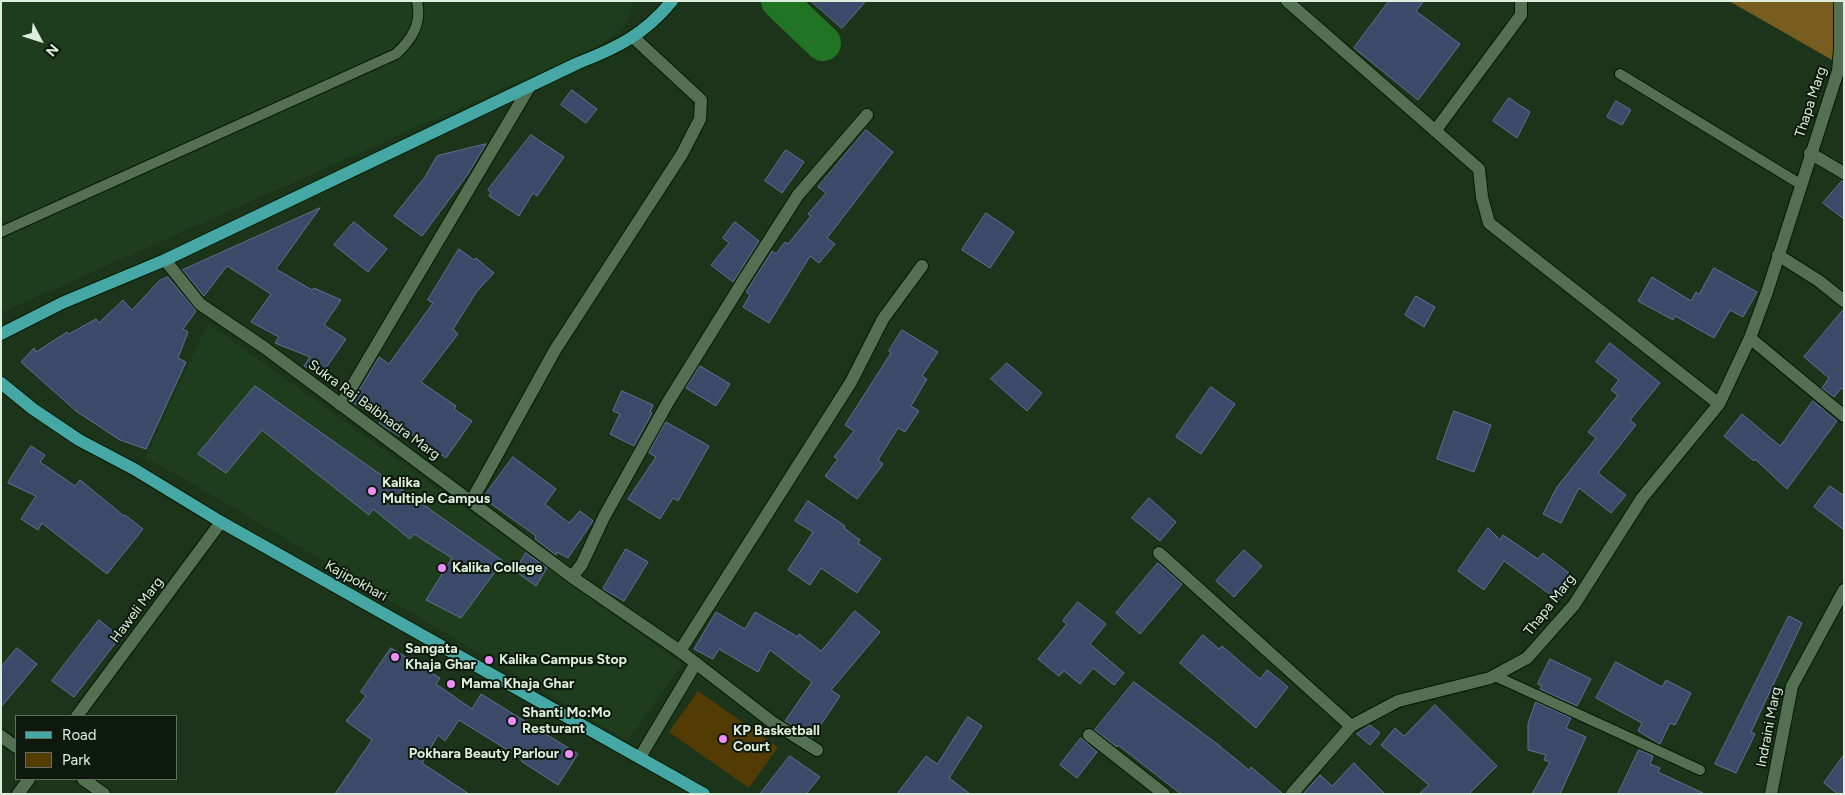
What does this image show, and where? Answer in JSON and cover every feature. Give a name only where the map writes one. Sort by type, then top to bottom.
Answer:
[{"type":"main road","points":[[1,334],[62,303],[165,260],[530,86],[611,50],[655,22],[672,1]]},
{"type":"main road","name":"Kajipokhari","points":[[1,383],[33,409],[79,440],[134,469],[221,522],[704,794]]},
{"type":"street","points":[[1287,1],[1479,169],[1482,197],[1489,223],[1719,404]]},
{"type":"street","points":[[1435,131],[1521,15],[1522,1]]},
{"type":"street","name":"Thapa Marg","points":[[1292,794],[1351,726],[1398,701],[1495,676],[1527,658],[1574,605],[1642,498],[1719,404],[1750,338],[1838,71],[1840,1]]},
{"type":"street","points":[[472,500],[555,350],[682,154],[700,120],[701,100],[633,37]]},
{"type":"street","points":[[341,405],[530,86]]},
{"type":"street","points":[[572,577],[582,564],[604,517],[668,402],[745,278],[798,195],[867,115]]},
{"type":"street","name":"Thapa Marg","points":[[1810,153],[1844,173]]},
{"type":"street","points":[[1778,255],[1819,281],[1844,301]]},
{"type":"street","name":"Sukra Raj Balbhadra Marg","points":[[165,260],[200,304],[265,348],[472,500],[572,577],[680,651],[772,722],[818,750]]},
{"type":"street","points":[[680,651],[851,382],[883,319],[922,266]]},
{"type":"street","points":[[1750,338],[1844,416]]},
{"type":"street","name":"Haweli Marg","points":[[77,715],[221,522]]},
{"type":"street","points":[[1159,553],[1351,726]]},
{"type":"street","name":"Indraini Marg","points":[[1771,794],[1792,686],[1844,590]]},
{"type":"street","points":[[640,757],[696,664]]},
{"type":"street","points":[[1089,735],[1164,794]]},
{"type":"street","points":[[1,736],[15,746]]},
{"type":"street","points":[[18,794],[29,780]]},
{"type":"street","points":[[84,780],[104,794]]},
{"type":"lane","points":[[1,232],[396,54],[409,42],[417,28],[419,11],[417,1]]},
{"type":"lane","points":[[1620,74],[1800,184]]},
{"type":"lane","points":[[1495,676],[1700,770]]},
{"type":"shaded area","points":[[1,1],[632,1],[632,6],[628,21],[618,33],[595,48],[1,313]]},
{"type":"shaded area","points":[[1729,1],[1842,1],[1834,61]]},
{"type":"shaded area","name":"Kalika College","points":[[208,323],[682,664],[628,741],[174,473],[145,458]]},
{"type":"green space","name":"KP Basketball Court","points":[[698,691],[778,747],[749,788],[669,732]]},
{"type":"building","points":[[811,1],[866,1],[842,28]]},
{"type":"building","points":[[1389,1],[1424,1],[1416,11],[1460,44],[1418,100],[1354,48]]},
{"type":"building","points":[[572,90],[597,109],[586,123],[561,105]]},
{"type":"building","points":[[1509,98],[1530,112],[1517,138],[1493,121]]},
{"type":"building","points":[[1616,101],[1631,110],[1622,125],[1607,117]]},
{"type":"building","points":[[866,130],[893,152],[827,238],[835,244],[819,263],[810,256],[769,323],[743,307],[750,295],[746,292],[772,251],[776,254],[785,242],[788,244],[811,216],[808,214],[826,193],[818,187]]},
{"type":"building","points":[[531,135],[564,157],[537,196],[533,193],[519,216],[489,196],[491,192],[488,190]]},
{"type":"building","points":[[486,144],[468,174],[422,236],[394,216],[425,177],[437,156]]},
{"type":"building","points":[[786,150],[804,162],[782,193],[765,181]]},
{"type":"building","points":[[1844,181],[1844,219],[1823,203]]},
{"type":"building","points":[[320,208],[276,269],[312,290],[314,288],[341,300],[324,325],[346,339],[321,375],[304,366],[310,357],[275,343],[279,337],[251,322],[271,294],[227,266],[204,296],[183,270]]},
{"type":"building","points":[[986,213],[1014,232],[990,268],[962,250]]},
{"type":"building","points":[[354,222],[387,249],[368,272],[334,245]]},
{"type":"building","points":[[735,222],[759,241],[733,282],[711,265],[729,243],[723,238]]},
{"type":"building","points":[[459,249],[474,260],[476,258],[494,273],[477,291],[453,329],[458,334],[421,382],[456,406],[454,409],[472,421],[446,458],[403,429],[399,436],[379,423],[381,419],[352,402],[379,357],[389,364],[433,303],[428,300]]},
{"type":"building","points":[[1714,268],[1757,292],[1743,317],[1730,310],[1714,338],[1675,316],[1673,320],[1638,301],[1652,277],[1691,301],[1696,292],[1699,294]]},
{"type":"building","points":[[168,277],[196,311],[183,329],[188,332],[178,358],[186,362],[146,449],[120,440],[76,411],[21,362],[34,348],[36,352],[67,332],[69,334],[96,319],[99,323],[123,300],[132,310],[159,281]]},
{"type":"building","points":[[1416,296],[1435,307],[1424,327],[1405,315]]},
{"type":"building","points":[[1844,309],[1844,390],[1841,388],[1834,397],[1822,388],[1829,378],[1804,357]]},
{"type":"building","points":[[902,330],[938,352],[922,376],[927,379],[911,406],[919,411],[905,432],[898,428],[878,460],[883,464],[857,499],[825,476],[838,459],[834,457],[854,431],[845,425],[891,353],[889,351]]},
{"type":"building","points":[[1610,343],[1660,383],[1630,420],[1636,425],[1598,473],[1626,495],[1611,513],[1579,488],[1561,523],[1543,514],[1557,487],[1596,438],[1588,432],[1618,395],[1611,390],[1619,380],[1596,362]]},
{"type":"building","points":[[1007,363],[1042,393],[1027,411],[991,379]]},
{"type":"building","points":[[700,366],[730,384],[716,406],[686,388]]},
{"type":"building","name":"Kalika Multiple Campus","points":[[255,386],[503,561],[461,618],[426,600],[452,558],[414,534],[410,539],[373,509],[369,515],[262,430],[226,473],[198,454]]},
{"type":"building","points":[[1211,387],[1235,404],[1201,454],[1176,437]]},
{"type":"building","points":[[622,391],[653,405],[650,412],[652,413],[634,446],[610,434],[620,414],[613,411]]},
{"type":"building","points":[[1813,401],[1837,421],[1787,489],[1755,459],[1754,461],[1724,436],[1742,414],[1780,446]]},
{"type":"building","points":[[1454,411],[1491,425],[1474,472],[1437,459]]},
{"type":"building","points":[[666,422],[709,446],[678,501],[673,498],[660,519],[628,499],[656,457],[649,453]]},
{"type":"building","points":[[31,446],[45,455],[40,462],[75,486],[80,480],[143,529],[107,574],[42,523],[38,530],[21,519],[36,496],[8,483]]},
{"type":"building","points":[[513,457],[556,489],[545,504],[569,523],[580,511],[593,521],[568,558],[557,552],[556,555],[535,539],[536,536],[483,498]]},
{"type":"building","points":[[1830,486],[1844,496],[1844,530],[1814,507]]},
{"type":"building","points":[[1149,498],[1176,522],[1160,541],[1132,518]]},
{"type":"building","points":[[808,501],[845,526],[844,528],[860,540],[858,543],[881,559],[857,593],[821,568],[810,585],[788,570],[813,532],[795,521]]},
{"type":"building","points":[[1488,528],[1500,540],[1503,535],[1538,559],[1543,553],[1575,578],[1558,600],[1504,561],[1484,590],[1458,571]]},
{"type":"building","points":[[626,549],[648,562],[624,601],[603,589]]},
{"type":"building","points":[[1244,550],[1262,566],[1234,597],[1216,581]]},
{"type":"building","points":[[526,553],[547,568],[536,586],[515,571]]},
{"type":"building","points":[[1158,563],[1182,584],[1140,634],[1116,613]]},
{"type":"building","points":[[1078,602],[1106,624],[1090,644],[1124,673],[1114,685],[1093,668],[1080,684],[1064,671],[1059,676],[1038,659],[1067,624],[1063,621]]},
{"type":"building","points":[[855,611],[880,632],[831,690],[840,696],[812,738],[785,721],[812,682],[770,650],[758,672],[719,649],[713,659],[694,649],[716,612],[745,629],[755,612],[798,637],[799,634],[821,651]]},
{"type":"building","points":[[1789,616],[1802,623],[1751,732],[1755,734],[1736,773],[1715,764]]},
{"type":"building","points":[[99,620],[120,637],[74,697],[52,681]]},
{"type":"building","points":[[1203,635],[1219,649],[1222,646],[1260,679],[1267,670],[1288,687],[1256,728],[1180,663]]},
{"type":"building","points":[[17,648],[37,664],[1,707],[1,667]]},
{"type":"building","points":[[391,648],[440,678],[436,684],[472,709],[481,694],[578,754],[558,785],[521,761],[522,759],[459,720],[445,741],[438,735],[422,763],[469,794],[335,794],[372,740],[346,721],[366,696],[361,692]]},
{"type":"building","points":[[1550,659],[1591,679],[1577,706],[1540,689],[1542,686],[1538,684]]},
{"type":"building","points":[[1616,662],[1662,687],[1666,680],[1691,693],[1675,725],[1670,723],[1660,744],[1638,731],[1642,723],[1596,698]]},
{"type":"building","points":[[1134,682],[1249,770],[1251,767],[1283,794],[1181,794],[1118,745],[1117,747],[1095,730]]},
{"type":"building","points":[[1536,702],[1571,718],[1566,728],[1586,737],[1560,794],[1532,794],[1550,762],[1544,760],[1546,755],[1528,750],[1528,724]]},
{"type":"building","points":[[1435,705],[1497,766],[1469,794],[1419,794],[1429,785],[1381,745],[1395,728],[1404,736]]},
{"type":"building","points":[[968,717],[982,726],[949,778],[970,794],[897,794],[926,756],[937,764]]},
{"type":"building","points":[[1370,725],[1380,733],[1370,745],[1357,734]]},
{"type":"building","points":[[1081,738],[1097,752],[1077,778],[1060,765]]},
{"type":"building","points":[[1639,750],[1653,756],[1650,764],[1660,768],[1658,772],[1705,794],[1618,794]]},
{"type":"building","points":[[1844,755],[1844,794],[1838,794],[1824,783]]},
{"type":"building","points":[[790,756],[820,777],[806,794],[760,794]]},
{"type":"building","points":[[1354,763],[1385,794],[1303,794],[1320,775],[1332,786]]},
{"type":"waterway","points":[[779,1],[823,43]]},
{"type":"place","name":"Kalika Multiple Campus","points":[[372,491]]},
{"type":"place","name":"Kalika College","points":[[442,568]]},
{"type":"place","name":"Sangata Khaja Ghar","points":[[395,657]]},
{"type":"place","name":"Kalika Campus Stop","points":[[489,660]]},
{"type":"place","name":"Mama Khaja Ghar","points":[[451,684]]},
{"type":"place","name":"Shanti Mo:Mo Resturant","points":[[512,721]]},
{"type":"place","name":"KP Basketball Court","points":[[723,739]]},
{"type":"place","name":"Pokhara Beauty Parlour","points":[[569,754]]}]
